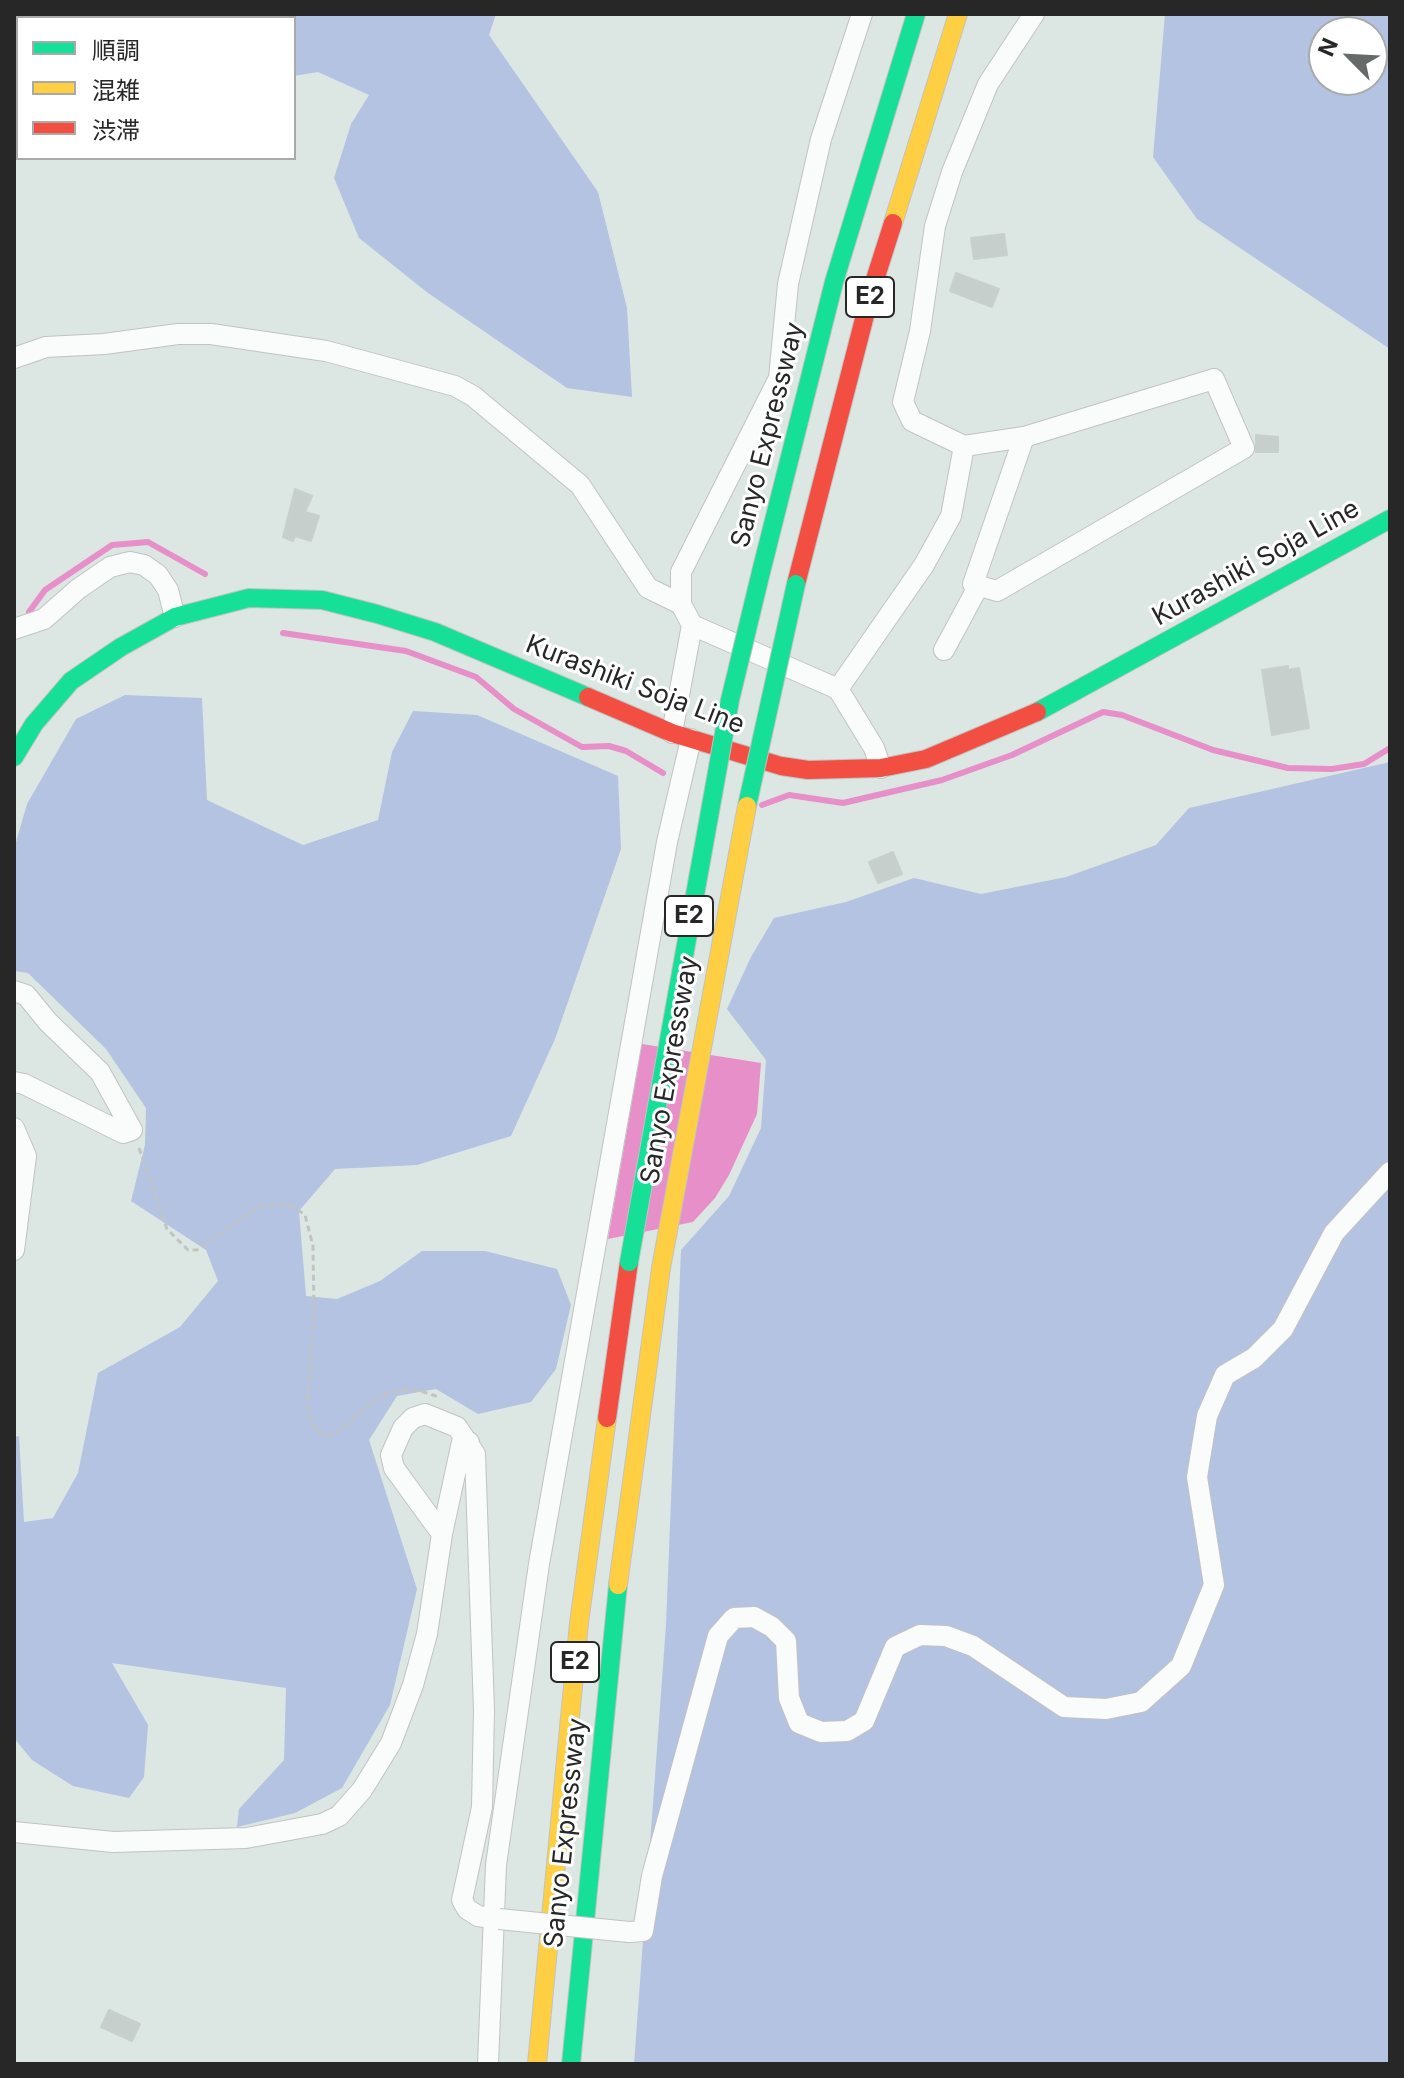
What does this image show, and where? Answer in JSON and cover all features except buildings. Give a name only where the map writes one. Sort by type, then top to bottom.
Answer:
[{"type":"main road","name":"Sanyo Expressway","points":[[537,2064],[579,1623],[629,1262],[696,878],[730,700],[798,419],[881,122],[916,14]]},
{"type":"main road","name":"Sanyo Expressway","points":[[571,2064],[611,1642],[661,1268],[718,952],[766,710],[835,431],[871,292],[958,14]]},
{"type":"main road","points":[[798,419],[851,160]]},
{"type":"main road","points":[[835,431],[931,164]]},
{"type":"main road","name":"Kurashiki Soja Line","points":[[14,757],[34,724],[71,681],[121,647],[175,617],[249,598],[322,600],[435,632],[681,736],[808,770],[881,768],[926,759],[1036,713],[1390,519]]},
{"type":"street","points":[[488,2064],[495,1919],[539,1564],[667,842],[681,736],[692,625],[681,604],[681,572],[779,378],[788,284],[821,139],[862,14]]},
{"type":"street","points":[[1024,437],[973,584],[997,591],[1244,448],[1214,379],[1024,437],[964,446],[912,421],[903,402],[920,331],[935,226],[952,172],[988,84],[1034,14]]},
{"type":"street","points":[[14,358],[46,347],[104,344],[178,334],[211,334],[326,351],[455,386],[473,396],[580,485],[648,588],[681,604]]},
{"type":"street","points":[[838,689],[924,565],[951,516],[964,446]]},
{"type":"street","points":[[14,629],[44,619],[78,589],[110,567],[130,562],[144,565],[158,575],[168,590],[175,617]]},
{"type":"street","points":[[944,650],[979,585]]},
{"type":"street","points":[[692,625],[838,689],[874,748],[881,768]]},
{"type":"street","points":[[14,991],[26,995],[48,1022],[100,1072],[132,1130],[123,1133],[24,1084],[14,1082]]},
{"type":"street","points":[[14,1128],[26,1156],[14,1250]]},
{"type":"street","points":[[442,1534],[394,1468],[391,1455],[395,1439],[413,1418],[425,1414],[448,1421],[469,1442],[475,1454],[482,1807],[462,1900],[467,1909],[495,1919],[643,1931],[652,1876],[718,1636],[734,1618],[754,1617],[772,1627],[786,1641],[789,1698],[799,1723],[821,1732],[847,1731],[864,1721],[895,1647],[920,1635],[946,1636],[973,1646],[1029,1687],[1064,1707],[1106,1709],[1141,1702],[1181,1666],[1214,1585],[1197,1477],[1207,1416],[1225,1375],[1254,1358],[1283,1329],[1334,1233],[1377,1182],[1390,1172]]},
{"type":"street","points":[[14,1832],[113,1842],[246,1838],[322,1824],[339,1816],[362,1790],[391,1743],[413,1685],[427,1634],[442,1534],[462,1442],[469,1442]]},
{"type":"path","points":[[132,1130],[167,1229],[188,1250],[197,1250],[258,1207],[276,1204],[294,1207],[305,1215],[313,1246],[314,1316],[307,1407],[311,1422],[319,1433],[329,1436],[340,1430],[374,1400],[390,1392],[414,1389],[435,1394],[443,1401]]},
{"type":"shaded area","points":[[496,14],[489,35],[598,192],[627,308],[632,397],[567,388],[428,293],[359,238],[334,178],[351,124],[369,95],[318,72],[296,76],[296,16],[152,16]]},
{"type":"shaded area","points":[[1165,14],[1390,14],[1390,349],[1197,219],[1153,157]]},
{"type":"shaded area","points":[[125,695],[202,698],[207,800],[303,845],[378,820],[392,752],[413,711],[477,715],[618,776],[621,849],[555,1039],[511,1136],[417,1165],[335,1169],[299,1211],[306,1296],[337,1299],[380,1281],[422,1251],[485,1251],[557,1269],[571,1305],[556,1369],[531,1402],[478,1414],[436,1389],[397,1396],[369,1440],[417,1589],[390,1705],[342,1788],[295,1813],[237,1827],[239,1809],[284,1760],[286,1688],[112,1663],[148,1725],[144,1777],[129,1798],[73,1786],[32,1760],[14,1738],[14,1437],[19,1436],[24,1522],[53,1518],[78,1473],[98,1373],[180,1327],[218,1281],[206,1250],[131,1201],[145,1145],[146,1108],[106,1049],[28,973],[14,971],[14,849],[27,804],[76,719]]},
{"type":"shaded area","points":[[1390,762],[1390,2064],[634,2064],[666,1625],[681,1250],[729,1196],[761,1128],[766,1060],[727,1009],[751,957],[774,918],[846,902],[914,878],[981,894],[1066,877],[1156,845],[1189,808]]},
{"type":"shaded area","points":[[642,1044],[761,1063],[757,1114],[729,1175],[715,1198],[693,1222],[608,1239]]},
{"type":"waterway","points":[[29,612],[45,590],[112,545],[148,542],[205,574]]},
{"type":"waterway","points":[[283,633],[406,651],[476,677],[514,709],[582,747],[609,746],[626,751],[663,773]]},
{"type":"waterway","points":[[762,805],[789,795],[843,803],[942,780],[1012,755],[1103,712],[1122,715],[1213,750],[1288,768],[1332,769],[1364,764],[1390,748]]},
{"type":"traffic: fast","points":[[761,572],[834,282],[916,14]]},
{"type":"traffic: fast","points":[[1037,712],[1390,519]]},
{"type":"traffic: fast","points":[[629,1262],[730,700],[761,572]]},
{"type":"traffic: fast","points":[[747,806],[796,584]]},
{"type":"traffic: fast","points":[[14,757],[34,724],[71,681],[121,647],[175,617],[249,598],[322,600],[377,614],[435,632],[588,697]]},
{"type":"traffic: fast","points":[[571,2064],[618,1585]]},
{"type":"traffic: slow","points":[[893,223],[958,14]]},
{"type":"traffic: slow","points":[[661,1268],[747,806]]},
{"type":"traffic: slow","points":[[618,1585],[661,1268]]},
{"type":"traffic: slow","points":[[537,2064],[579,1623],[607,1418]]},
{"type":"traffic: jam","points":[[796,584],[871,292],[893,223]]},
{"type":"traffic: jam","points":[[588,697],[672,733],[781,766],[808,770],[881,768],[926,759],[1037,712]]},
{"type":"traffic: jam","points":[[607,1418],[629,1262]]}]
